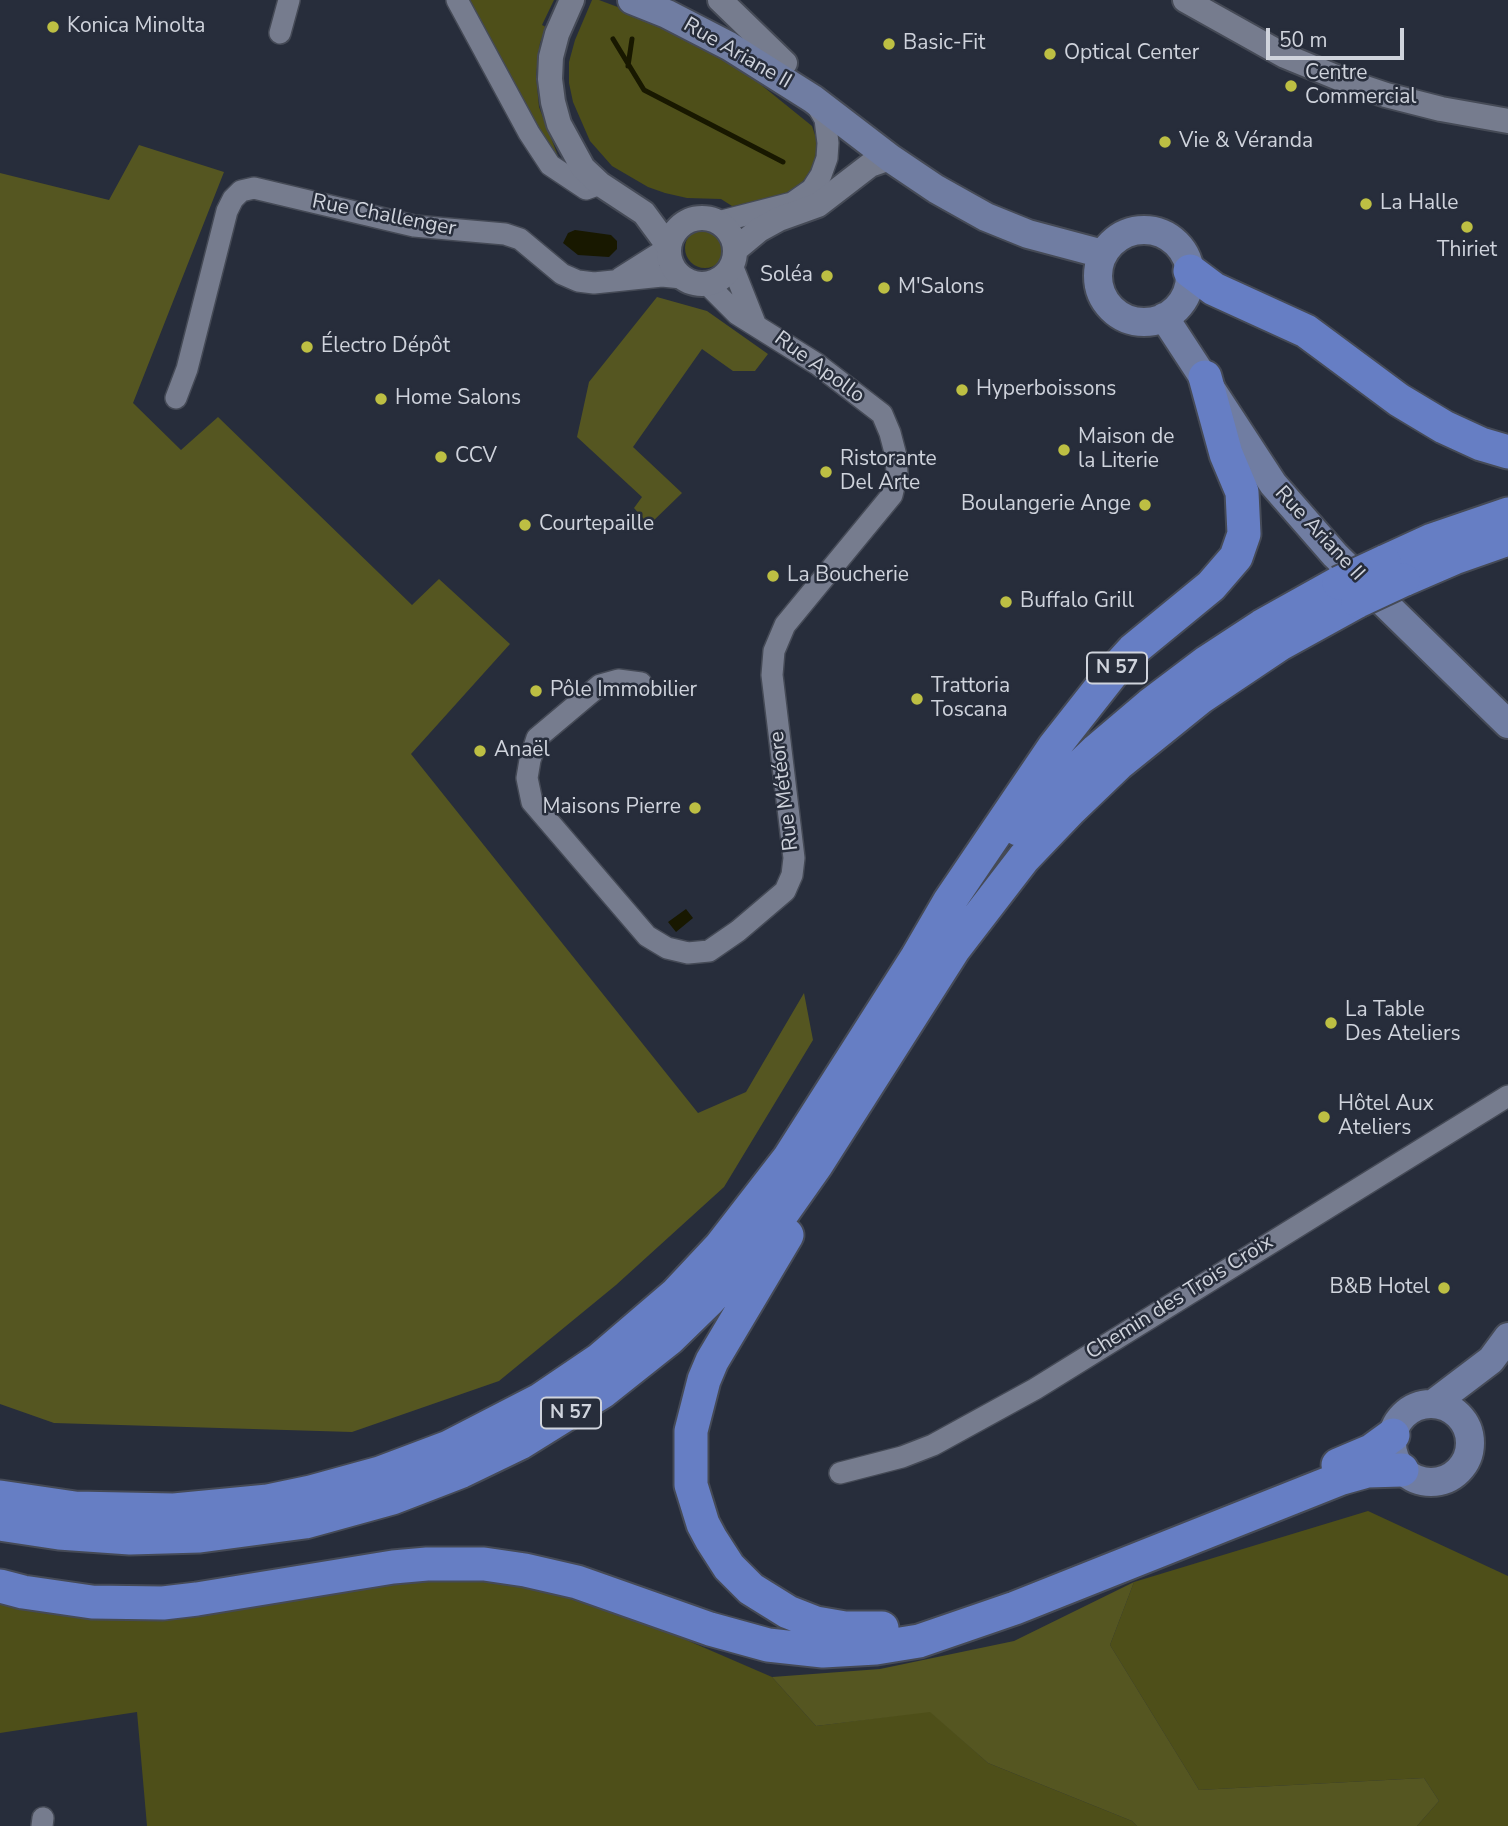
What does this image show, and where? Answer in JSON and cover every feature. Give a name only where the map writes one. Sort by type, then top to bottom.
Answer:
[{"type":"highway","points":[[1190,271],[1213,289],[1306,331],[1399,400],[1444,427],[1481,444],[1508,452]]},
{"type":"highway","name":"N 57","points":[[0,1497],[75,1508],[145,1511],[268,1501],[345,1484],[418,1460],[479,1433],[540,1399],[599,1360],[676,1294],[720,1247],[789,1158],[949,902],[1054,747],[1113,672],[1157,629],[1211,586],[1236,557],[1244,534],[1242,492],[1226,454],[1205,377]]},
{"type":"highway","name":"N 57","points":[[917,957],[1002,847],[1049,796],[1150,705],[1207,662],[1262,626],[1349,592],[1393,571],[1432,540],[1508,514]]},
{"type":"highway","name":"N 57","points":[[1393,571],[1454,558],[1508,539]]},
{"type":"highway","name":"N 57","points":[[0,1524],[59,1533],[130,1538],[200,1536],[271,1528],[325,1517],[391,1498],[462,1471],[520,1443],[602,1392],[670,1338],[751,1253],[795,1196],[925,992],[985,905],[1024,858],[1109,773],[1161,727],[1239,670],[1312,625],[1349,592]]},
{"type":"highway","points":[[895,1040],[786,1238],[712,1360],[695,1405],[689,1467],[696,1505],[719,1553],[751,1589],[788,1612],[830,1626],[872,1629],[913,1623],[1089,1563],[1362,1455],[1393,1435]]},
{"type":"highway","points":[[0,1586],[92,1602],[163,1603],[393,1567],[484,1564],[578,1582],[709,1629],[768,1645],[823,1651],[876,1648],[919,1641],[1015,1608],[1342,1478],[1367,1471],[1402,1470]]},
{"type":"main road","name":"Rue Ariane II","points":[[632,0],[667,13],[729,46],[813,99],[890,158],[936,189],[986,217],[1028,234],[1103,254]]},
{"type":"main road","name":"Rue Ariane II","points":[[679,0],[707,13],[785,63],[837,116]]},
{"type":"main road","points":[[1144,229],[1167,236],[1177,244],[1190,271],[1182,302],[1164,317],[1154,321],[1133,321],[1115,312],[1106,303],[1098,279],[1103,254],[1110,244],[1131,231],[1144,229]]},
{"type":"main road","name":"Rue Ariane II","points":[[1164,317],[1273,484],[1326,545],[1508,724]]},
{"type":"main road","points":[[1469,1430],[1455,1411],[1433,1404],[1421,1405],[1401,1418],[1393,1435],[1392,1450],[1402,1470],[1411,1478],[1433,1483],[1455,1475],[1464,1466],[1469,1455],[1469,1430],[1477,1394],[1491,1360],[1508,1337]]},
{"type":"main road","points":[[1433,1404],[1491,1360]]},
{"type":"street","points":[[280,33],[289,0]]},
{"type":"street","points":[[720,0],[785,63]]},
{"type":"street","points":[[1185,0],[1285,56],[1353,83],[1386,95],[1441,109],[1508,121]]},
{"type":"street","points":[[460,2],[529,133],[550,165],[586,189],[600,184]]},
{"type":"street","points":[[567,11],[551,57],[550,79],[559,124],[583,168],[600,184],[645,213],[669,247],[671,264],[682,278],[698,284],[717,281],[733,257],[759,230],[779,219],[818,205],[870,165],[890,158]]},
{"type":"street","points":[[615,281],[669,247],[675,232],[687,221],[702,218],[718,222],[792,203],[812,189],[827,158],[828,143],[825,119],[813,99]]},
{"type":"street","name":"Rue Challenger","points":[[176,398],[187,369],[227,211],[241,191],[254,188],[414,226],[505,233],[520,239],[562,274],[578,281],[615,281],[662,276],[682,278]]},
{"type":"street","points":[[718,222],[730,234],[733,257],[755,323]]},
{"type":"street","name":"Rue Apollo","points":[[707,284],[737,314],[817,364],[882,414]]},
{"type":"street","name":"Rue Météore","points":[[641,683],[618,680],[600,685],[537,738],[527,778],[532,802],[647,936],[667,947],[688,953],[709,951],[738,931],[785,891],[792,875],[794,858],[772,675],[774,651],[785,625],[892,495],[897,472],[896,456],[882,414]]},
{"type":"street","name":"Chemin des Trois Croix","points":[[839,1473],[902,1457],[933,1445],[1035,1389],[1508,1096]]},
{"type":"shaded area","points":[[469,0],[554,0],[542,25],[546,27],[540,43],[536,75],[539,107],[560,161],[551,150]]},
{"type":"shaded area","points":[[592,0],[599,0],[671,27],[744,71],[812,126],[818,144],[814,165],[802,183],[787,194],[748,205],[732,206],[721,199],[687,198],[665,193],[648,187],[612,166],[590,141],[573,102],[569,83],[569,62],[575,40]]},
{"type":"shaded area","points":[[139,145],[224,172],[133,403],[181,450],[218,417],[412,605],[439,579],[510,644],[411,754],[698,1113],[746,1092],[804,993],[813,1040],[724,1187],[616,1285],[499,1381],[352,1432],[54,1423],[0,1404],[0,173],[109,200]]},
{"type":"shaded area","points":[[705,228],[719,234],[725,248],[719,262],[705,268],[691,262],[685,248],[691,234]]},
{"type":"shaded area","points":[[575,230],[611,235],[617,241],[617,249],[609,257],[578,255],[563,243],[568,233]]},
{"type":"shaded area","points":[[657,297],[707,311],[768,354],[755,371],[733,371],[702,349],[633,447],[682,493],[649,525],[634,508],[642,497],[577,437],[589,382]]},
{"type":"shaded area","points":[[686,909],[693,918],[676,932],[668,922]]},
{"type":"shaded area","points":[[1368,1511],[1508,1576],[1508,1826],[1417,1826],[1439,1801],[1424,1778],[1199,1790],[1110,1645],[1134,1582]]},
{"type":"shaded area","points":[[434,1578],[491,1582],[546,1591],[661,1629],[772,1677],[816,1726],[930,1711],[988,1763],[1132,1821],[1137,1826],[147,1826],[137,1712],[0,1733],[0,1602],[39,1612],[97,1619],[147,1620],[207,1615]]},
{"type":"shaded area","points":[[1134,1582],[1110,1645],[1199,1790],[1424,1778],[1439,1801],[1417,1826],[1137,1826],[1132,1821],[988,1763],[930,1712],[816,1726],[772,1677],[880,1669],[1014,1641]]},
{"type":"waterway","points":[[613,39],[644,90],[783,162]]},
{"type":"waterway","points":[[628,66],[632,39]]},
{"type":"place","name":"Konica Minolta","points":[[53,27]]},
{"type":"place","name":"Basic-Fit","points":[[889,44]]},
{"type":"place","name":"Optical Center","points":[[1050,54]]},
{"type":"place","name":"Centre Commercial","points":[[1291,86]]},
{"type":"place","name":"Vie & Véranda","points":[[1165,142]]},
{"type":"place","name":"La Halle","points":[[1366,204]]},
{"type":"place","name":"Thiriet","points":[[1467,227]]},
{"type":"place","name":"Soléa","points":[[827,276]]},
{"type":"place","name":"M'Salons","points":[[884,288]]},
{"type":"place","name":"Électro Dépôt","points":[[307,347]]},
{"type":"place","name":"Hyperboissons","points":[[962,390]]},
{"type":"place","name":"Home Salons","points":[[381,399]]},
{"type":"place","name":"Maison de la Literie","points":[[1064,450]]},
{"type":"place","name":"CCV","points":[[441,457]]},
{"type":"place","name":"Ristorante Del Arte","points":[[826,472]]},
{"type":"place","name":"Boulangerie Ange","points":[[1145,505]]},
{"type":"place","name":"Courtepaille","points":[[525,525]]},
{"type":"place","name":"La Boucherie","points":[[773,576]]},
{"type":"place","name":"Buffalo Grill","points":[[1006,602]]},
{"type":"place","name":"Pôle Immobilier","points":[[536,691]]},
{"type":"place","name":"Trattoria Toscana","points":[[917,699]]},
{"type":"place","name":"Anaël","points":[[480,751]]},
{"type":"place","name":"Maisons Pierre","points":[[695,808]]},
{"type":"place","name":"La Table Des Ateliers","points":[[1331,1023]]},
{"type":"place","name":"Hôtel Aux Ateliers","points":[[1324,1117]]},
{"type":"place","name":"B&B Hotel","points":[[1444,1288]]}]
